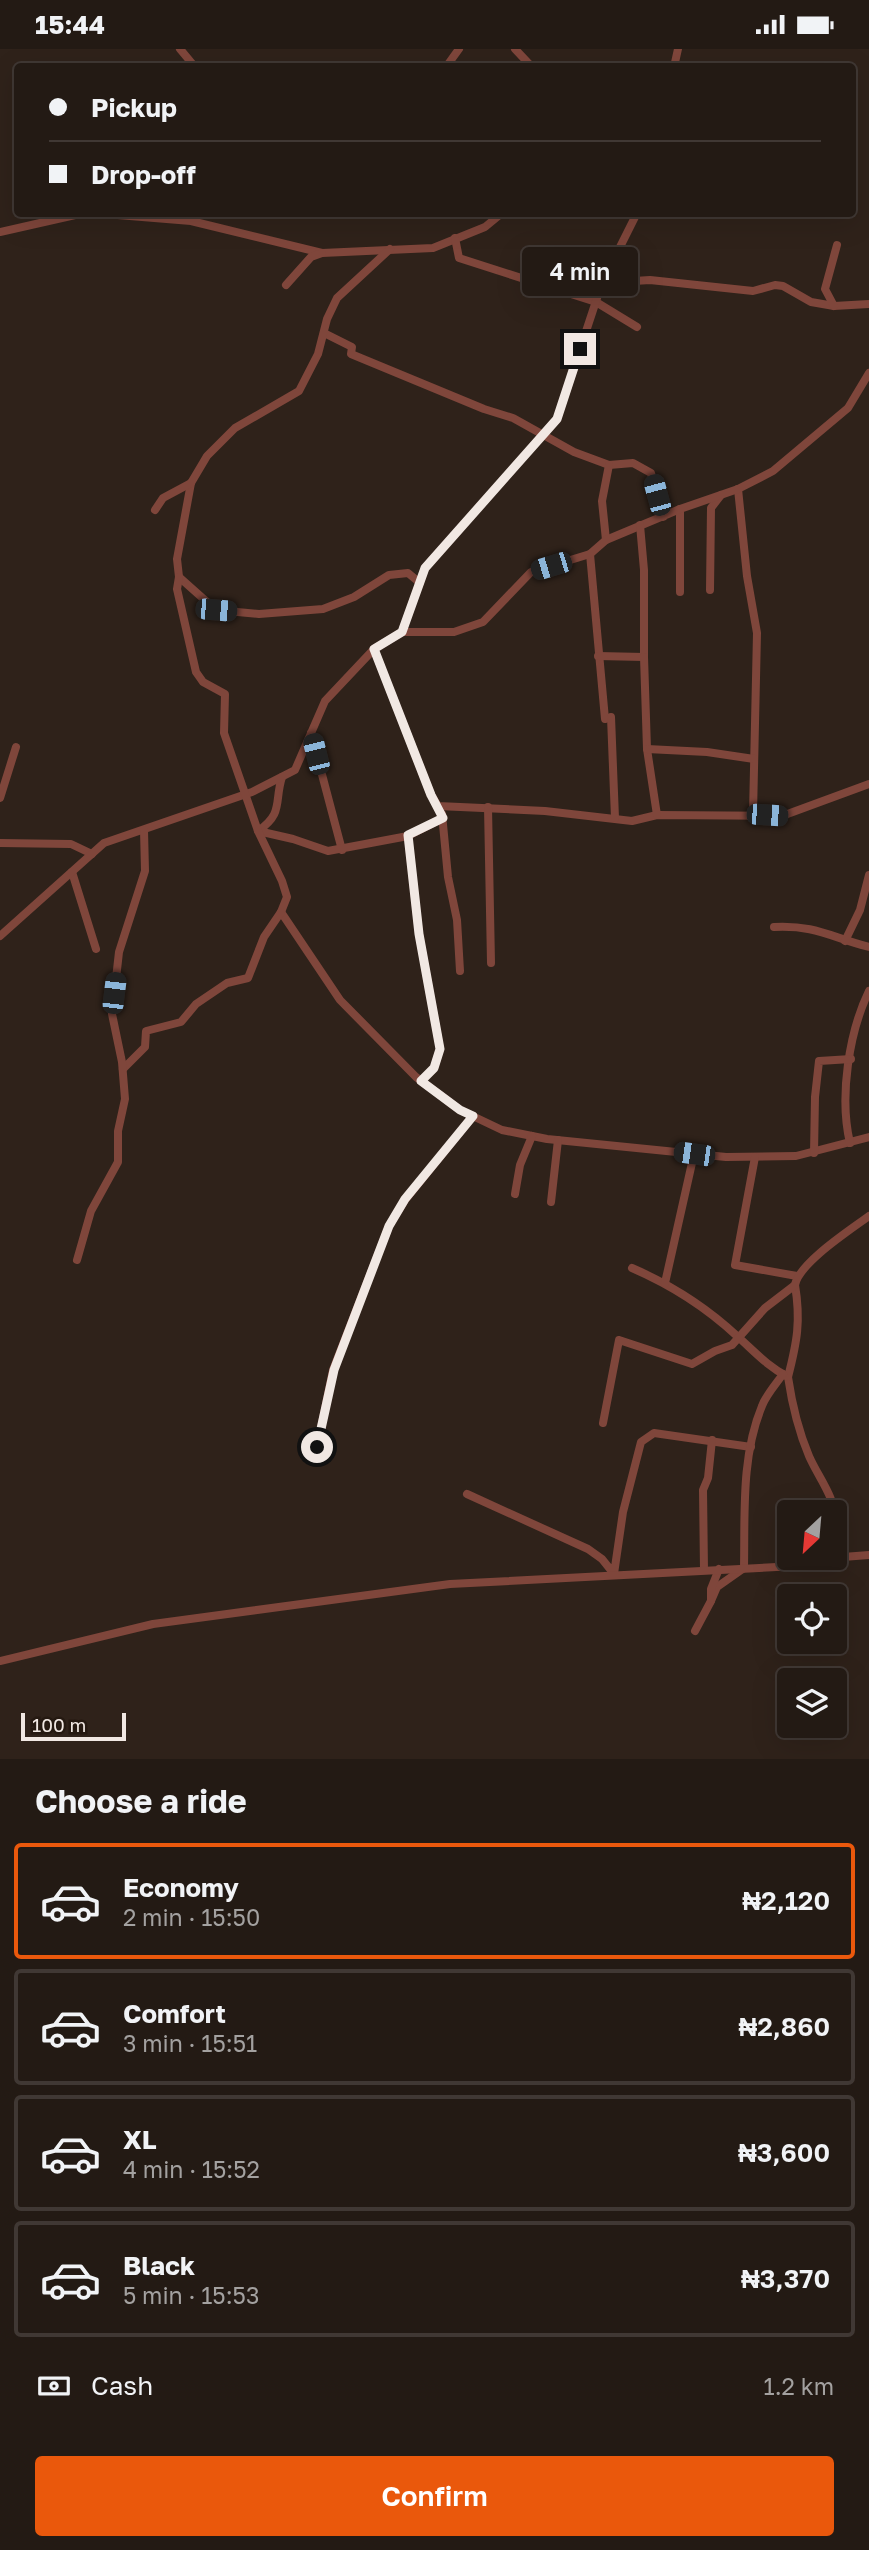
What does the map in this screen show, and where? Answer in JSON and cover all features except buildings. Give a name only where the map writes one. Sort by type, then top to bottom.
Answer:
[{"type":"street","points":[[180,49],[192,63]]},
{"type":"street","points":[[515,49],[528,63]]},
{"type":"street","points":[[0,232],[66,217]]},
{"type":"street","points":[[192,217],[322,253]]},
{"type":"street","points":[[286,285],[311,257],[322,253],[433,248],[485,227],[497,217]]},
{"type":"street","points":[[402,632],[425,568],[557,419],[602,283],[636,217]]},
{"type":"street","points":[[455,239],[459,258],[596,302],[637,327]]},
{"type":"street","points":[[834,306],[825,289],[837,245]]},
{"type":"street","points":[[122,1069],[145,1047],[146,1031],[181,1022],[196,1004],[227,983],[248,978],[264,937],[282,912],[286,897],[282,881],[258,831],[224,733],[225,694],[203,682],[196,672],[177,589],[177,559],[191,483],[207,456],[235,428],[299,391],[318,354],[337,298],[390,250]]},
{"type":"street","points":[[602,283],[650,280],[753,291],[775,285],[811,302],[834,306],[869,304]]},
{"type":"street","points":[[324,333],[352,347],[351,354],[484,409],[513,418],[542,436],[609,465],[633,463],[651,473],[663,517]]},
{"type":"street","points":[[0,936],[104,843],[245,794],[295,770],[325,701],[374,649],[402,632],[454,632],[483,622],[531,572],[590,554],[606,540],[680,509],[738,489],[773,471],[848,408],[869,373]]},
{"type":"street","points":[[606,540],[602,501],[609,465]]},
{"type":"street","points":[[155,510],[163,498],[191,483]]},
{"type":"street","points":[[738,489],[747,576],[757,633],[753,814]]},
{"type":"street","points":[[710,590],[711,508],[721,495]]},
{"type":"street","points":[[680,509],[680,592]]},
{"type":"street","points":[[640,525],[644,571],[647,749],[657,815]]},
{"type":"street","points":[[590,554],[598,656],[608,718],[615,818]]},
{"type":"street","points":[[179,577],[216,610],[259,614],[323,609],[354,597],[389,575],[408,573],[420,583]]},
{"type":"street","points":[[374,649],[431,795],[443,818],[448,877],[457,921],[460,971]]},
{"type":"street","points":[[598,656],[644,657]]},
{"type":"street","points":[[311,733],[342,850]]},
{"type":"street","points":[[0,798],[16,747]]},
{"type":"street","points":[[647,749],[707,752],[754,759]]},
{"type":"street","points":[[258,831],[270,823],[277,810],[282,777]]},
{"type":"street","points":[[438,806],[488,807],[632,821],[657,815],[782,816],[869,784]]},
{"type":"street","points":[[488,807],[491,963]]},
{"type":"street","points":[[258,831],[328,851],[408,835],[443,818]]},
{"type":"street","points":[[77,1260],[91,1211],[117,1162],[118,1131],[125,1099],[112,1014],[119,952],[145,871],[144,830]]},
{"type":"street","points":[[408,835],[419,934],[440,1049],[434,1068],[421,1081]]},
{"type":"street","points":[[0,843],[71,844],[92,854]]},
{"type":"street","points":[[72,872],[96,949]]},
{"type":"street","points":[[845,941],[860,910],[869,874]]},
{"type":"street","points":[[282,912],[340,1000],[421,1081],[460,1110],[502,1130],[558,1140],[694,1154],[755,1157],[814,1153],[869,1137]]},
{"type":"street","points":[[774,927],[796,926],[823,930],[845,941],[869,947]]},
{"type":"street","points":[[850,1143],[846,1127],[846,1081],[858,1014],[869,991]]},
{"type":"street","points":[[814,1153],[814,1097],[819,1061],[851,1059]]},
{"type":"street","points":[[317,1447],[334,1370],[389,1226],[405,1199],[473,1116]]},
{"type":"street","points":[[515,1194],[520,1165],[533,1136]]},
{"type":"street","points":[[551,1202],[558,1140]]},
{"type":"street","points":[[665,1283],[694,1154]]},
{"type":"street","points":[[755,1157],[735,1265],[796,1281]]},
{"type":"street","points":[[603,1423],[620,1340],[692,1364],[715,1351],[729,1347],[826,1249],[869,1216]]},
{"type":"street","points":[[632,1268],[665,1283],[738,1337],[763,1362],[785,1375],[791,1404],[808,1454],[832,1500]]},
{"type":"street","points":[[744,1568],[746,1477],[751,1447],[762,1405],[785,1375],[797,1343],[800,1315],[796,1281]]},
{"type":"street","points":[[614,1574],[623,1512],[641,1441],[654,1433],[751,1447]]},
{"type":"street","points":[[704,1570],[703,1490],[708,1478],[712,1440]]},
{"type":"street","points":[[467,1494],[588,1549],[602,1559],[614,1574]]},
{"type":"street","points":[[847,1557],[869,1555]]},
{"type":"street","points":[[0,1661],[153,1624],[450,1584],[777,1567]]},
{"type":"street","points":[[695,1631],[717,1587],[744,1568]]},
{"type":"street","points":[[711,1601],[711,1589],[719,1569]]},
{"type":"route","points":[[317,1447],[326,1396],[334,1370],[389,1226],[405,1199],[473,1116],[460,1110],[421,1081],[434,1068],[440,1049],[419,934],[408,835],[443,818],[431,795],[374,649],[402,632],[425,568],[557,419],[580,349]]}]
